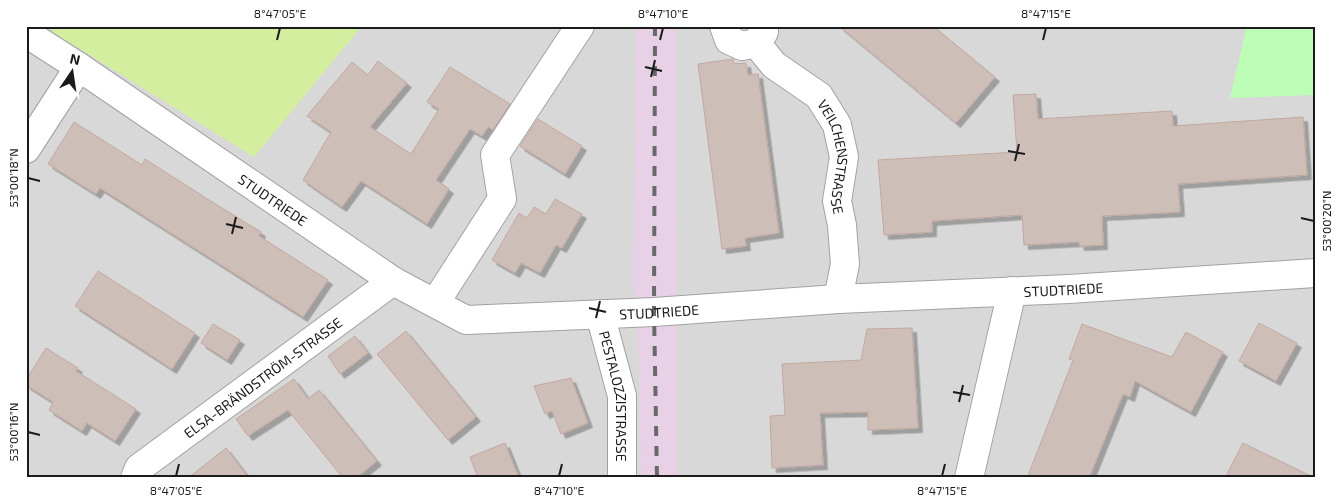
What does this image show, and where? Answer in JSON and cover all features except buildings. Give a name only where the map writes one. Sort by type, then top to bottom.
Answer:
[{"type":"street","points":[[435,303],[502,199],[495,155],[580,26]]},
{"type":"street","name":"VEILCHENSTRASSE","points":[[724,26],[729,40],[742,46],[760,35],[774,65],[818,96],[837,125],[844,157],[837,201],[842,225],[845,264],[838,299]]},
{"type":"street","name":"STUDTRIEDE","points":[[26,33],[79,67],[393,281],[466,320],[1315,273]]},
{"type":"street","points":[[26,149],[79,67]]},
{"type":"street","name":"ELSA-BRÄNDSTRÖM-STRASSE","points":[[135,478],[138,468],[393,281]]},
{"type":"street","points":[[969,478],[1012,291]]},
{"type":"street","name":"PESTALOZZISTRASSE","points":[[600,314],[622,396],[622,478]]},
{"type":"shaded area","points":[[26,26],[1315,26],[1315,478],[26,478]]},
{"type":"shaded area","points":[[636,26],[676,26],[677,478],[641,478],[638,325],[633,283]]},
{"type":"green space","points":[[54,26],[362,26],[254,157],[51,31]]},
{"type":"green space","points":[[1247,26],[1315,26],[1315,95],[1230,98]]},
{"type":"railway","points":[[655,26],[654,312],[657,478]]}]
